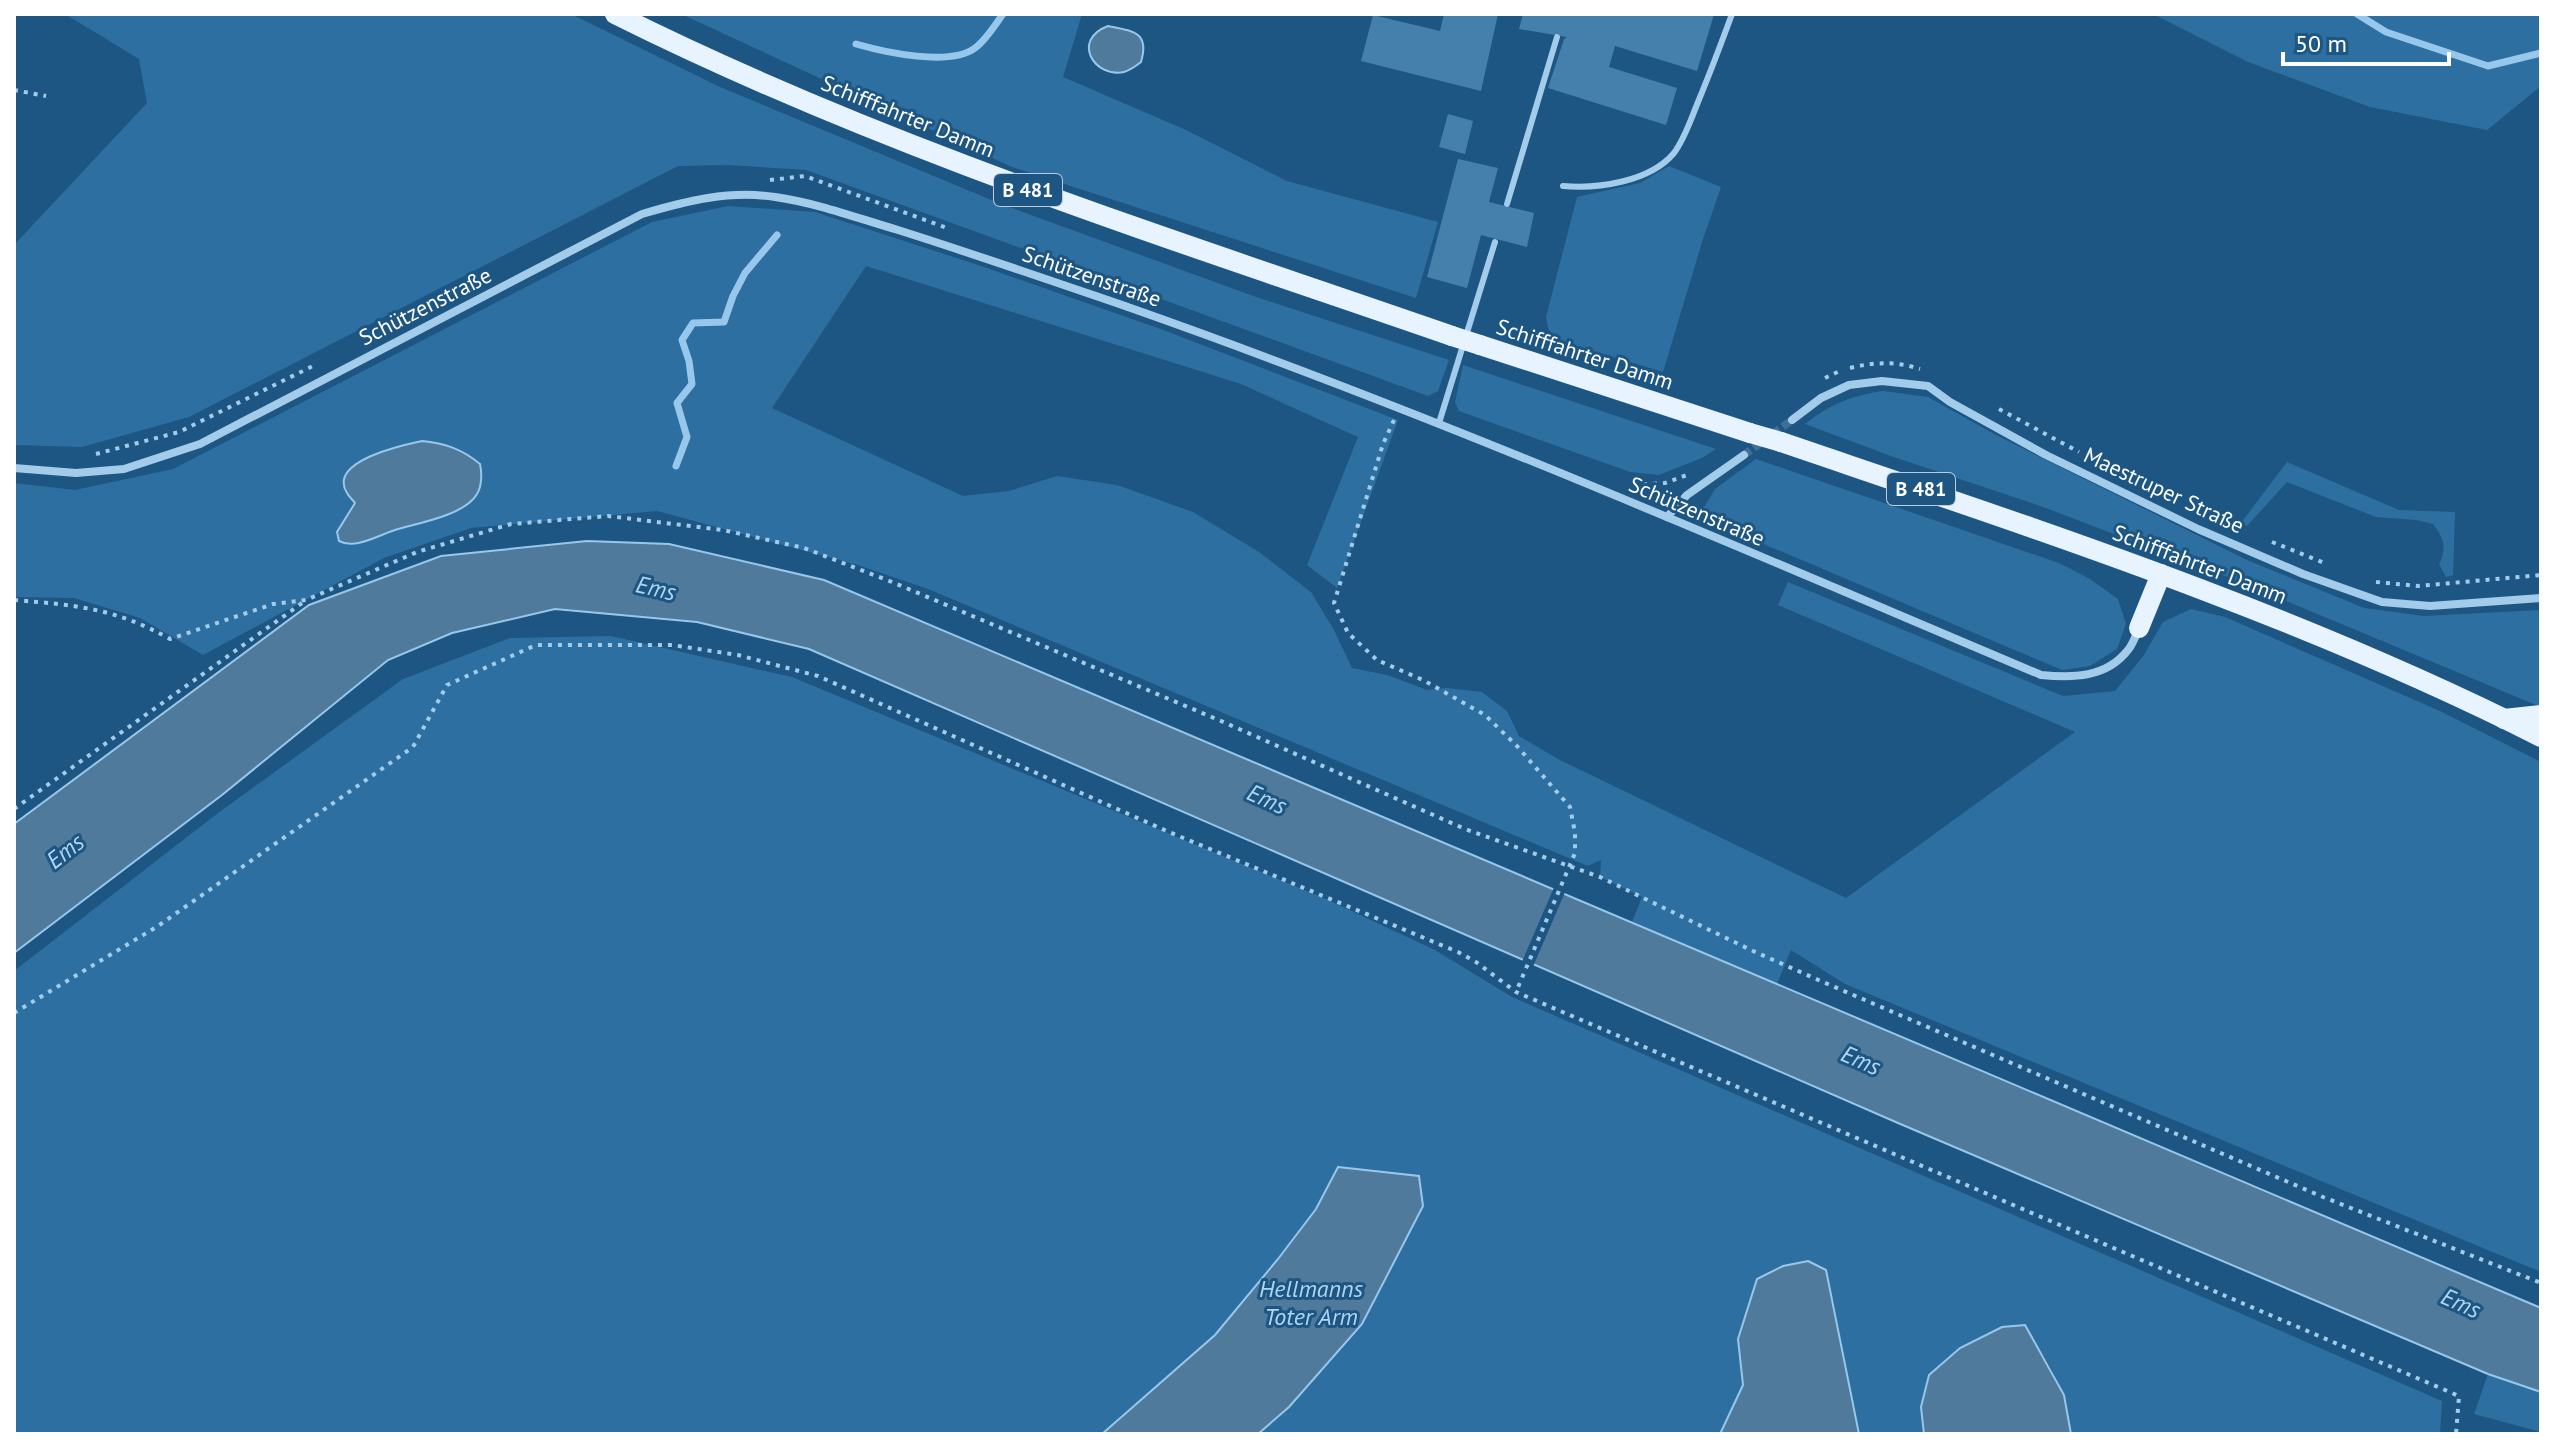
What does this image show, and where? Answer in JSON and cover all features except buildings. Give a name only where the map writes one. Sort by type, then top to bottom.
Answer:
[{"type":"main road","name":"Schifffahrter Damm","points":[[615,14],[728,68],[999,179],[1207,254],[2090,547],[2355,651],[2541,737]]},
{"type":"main road","points":[[2139,628],[2161,574]]},
{"type":"main road","points":[[2504,719],[2541,715]]},
{"type":"street","name":"Schützenstraße","points":[[14,468],[76,473],[124,469],[200,444],[642,214],[689,200],[729,195],[772,197],[818,206],[984,257],[1400,408],[2041,675],[2072,678],[2103,670],[2128,650],[2139,628]]},
{"type":"street","name":"Maestruper Straße","points":[[1792,420],[1821,398],[1849,385],[1882,381],[1928,386],[1950,402],[2046,455],[2198,529],[2303,574],[2382,602],[2430,606],[2541,598]]},
{"type":"street","points":[[1667,517],[1687,495],[1744,455]]},
{"type":"lane","points":[[1563,186],[1593,186],[1627,179],[1659,165],[1673,154],[1690,122],[1732,14]]},
{"type":"lane","points":[[1507,204],[1557,37]]},
{"type":"lane","points":[[1439,423],[1495,242]]},
{"type":"path","points":[[14,90],[46,96]]},
{"type":"path","points":[[761,180],[805,176],[954,230]]},
{"type":"path","points":[[1821,380],[1835,372],[1871,363],[1900,362],[1928,372]]},
{"type":"path","points":[[95,455],[179,432],[320,363]]},
{"type":"path","points":[[1400,408],[1383,444],[1334,603],[1348,633],[1377,660],[1423,680],[1485,715],[1516,745],[1570,807],[1575,853],[1516,992]]},
{"type":"path","points":[[1997,408],[2080,452]]},
{"type":"path","points":[[1626,483],[1636,486],[1665,483],[1694,473]]},
{"type":"path","points":[[14,809],[306,600],[417,552],[511,524],[608,516],[723,530],[804,548],[892,582],[1221,721],[1465,829],[1569,869],[1600,877],[1767,958],[2309,1191],[2541,1283]]},
{"type":"path","points":[[2271,541],[2327,564]]},
{"type":"path","points":[[2369,582],[2418,586],[2541,575]]},
{"type":"path","points":[[14,600],[102,610],[141,623],[170,639],[273,604],[306,600]]},
{"type":"path","points":[[14,1013],[158,926],[413,747],[447,685],[536,645],[672,645],[738,655],[818,676],[1169,832],[1458,952],[1516,992],[2459,1396],[2456,1434]]},
{"type":"shaded area","points":[[65,14],[571,14],[720,87],[1001,204],[1256,297],[1449,360],[1438,391],[1428,396],[806,170],[729,165],[678,166],[189,417],[82,447],[14,445],[14,245],[147,103],[139,59]]},
{"type":"shaded area","points":[[681,14],[1082,14],[1063,77],[1186,130],[1287,181],[1438,222],[1416,298],[1012,167]]},
{"type":"shaded area","points":[[2153,14],[2541,14],[2541,86],[2487,130],[2370,107],[2248,62]]},
{"type":"shaded area","points":[[1669,166],[1721,187],[1663,372],[1553,339],[1546,317],[1577,197],[1640,183]]},
{"type":"shaded area","points":[[728,206],[815,212],[1166,331],[1398,420],[1337,588],[1307,565],[1358,437],[1241,384],[866,266],[772,408],[963,496],[1009,491],[1057,476],[1117,485],[1193,512],[1259,552],[1311,592],[1352,668],[1387,675],[1427,690],[1447,688],[1482,692],[1507,711],[1519,736],[1560,760],[1846,898],[2075,732],[1778,605],[1788,582],[2063,696],[2115,691],[2144,655],[2163,622],[2191,609],[2225,617],[2440,711],[2541,762],[2541,1272],[1845,984],[1791,950],[1777,984],[1632,922],[1642,897],[1600,877],[1601,860],[1588,866],[928,589],[858,565],[657,511],[471,528],[384,558],[203,655],[140,618],[74,598],[14,597],[14,483],[75,490],[173,469],[652,222]]},
{"type":"shaded area","points":[[1463,365],[1716,449],[1659,475],[1630,472],[1459,411],[1455,402]]},
{"type":"shaded area","points":[[1883,391],[1928,397],[1996,435],[2247,560],[2364,608],[2424,616],[2541,610],[2541,707],[2238,581],[2035,504],[1805,424],[1841,402]]},
{"type":"shaded area","points":[[1756,459],[2059,563],[2090,579],[2118,599],[2126,624],[2117,649],[2090,666],[2062,670],[1709,521],[1703,509],[1715,489]]},
{"type":"shaded area","points":[[2287,462],[2399,510],[2455,512],[2453,575],[2446,577],[2439,564],[2443,543],[2433,524],[2376,517],[2287,482],[2247,526],[2241,523]]},
{"type":"shaded area","points":[[611,636],[792,677],[1326,899],[1435,950],[1512,997],[2442,1401],[2440,1434],[2071,1434],[2064,1395],[2025,1326],[2002,1327],[1921,1407],[1924,1434],[1859,1434],[1833,1299],[1738,1339],[1743,1385],[1720,1434],[1258,1434],[1290,1407],[1338,1167],[1316,1209],[1215,1335],[1102,1434],[14,1434],[14,971],[218,813],[403,679],[510,638]]},
{"type":"shaded area","points":[[2488,1374],[2541,1392],[2541,1432],[2474,1414]]},
{"type":"water","points":[[1108,26],[1132,32],[1141,39],[1141,62],[1133,68],[1113,72],[1096,64],[1091,56],[1091,40]]},
{"type":"water","points":[[422,441],[452,448],[480,464],[477,494],[463,507],[441,517],[353,544],[339,541],[337,532],[355,503],[347,493],[344,482],[348,472],[370,456]]},
{"type":"water","name":"Ems","points":[[587,541],[669,544],[824,580],[2541,1308],[2541,1392],[2488,1374],[1898,1123],[809,649],[697,622],[555,609],[452,633],[388,660],[222,795],[14,953],[14,824],[309,605],[441,556]]},
{"type":"water","name":"Hellmanns Toter Arm","points":[[1338,1167],[1419,1176],[1423,1206],[1362,1324],[1289,1407],[1258,1434],[1102,1434],[1215,1335],[1316,1209]]},
{"type":"water","points":[[1808,1261],[1826,1270],[1859,1434],[1720,1434],[1743,1385],[1738,1339],[1757,1279],[1783,1266]]},
{"type":"water","points":[[2025,1325],[2064,1395],[2071,1434],[1924,1434],[1921,1407],[1929,1375],[1960,1348],[2002,1327]]},
{"type":"pier","points":[[1555,885],[1566,890],[1532,969],[1521,964]]},
{"type":"waterway","points":[[856,44],[917,56],[950,57],[975,48],[1003,14]]},
{"type":"waterway","points":[[2357,14],[2386,32],[2488,66],[2541,53]]},
{"type":"waterway","points":[[676,466],[687,437],[677,403],[692,384],[682,340],[693,323],[724,322],[745,273],[777,235]]},
{"type":"tunnel","points":[[1744,455],[1792,420]]}]
